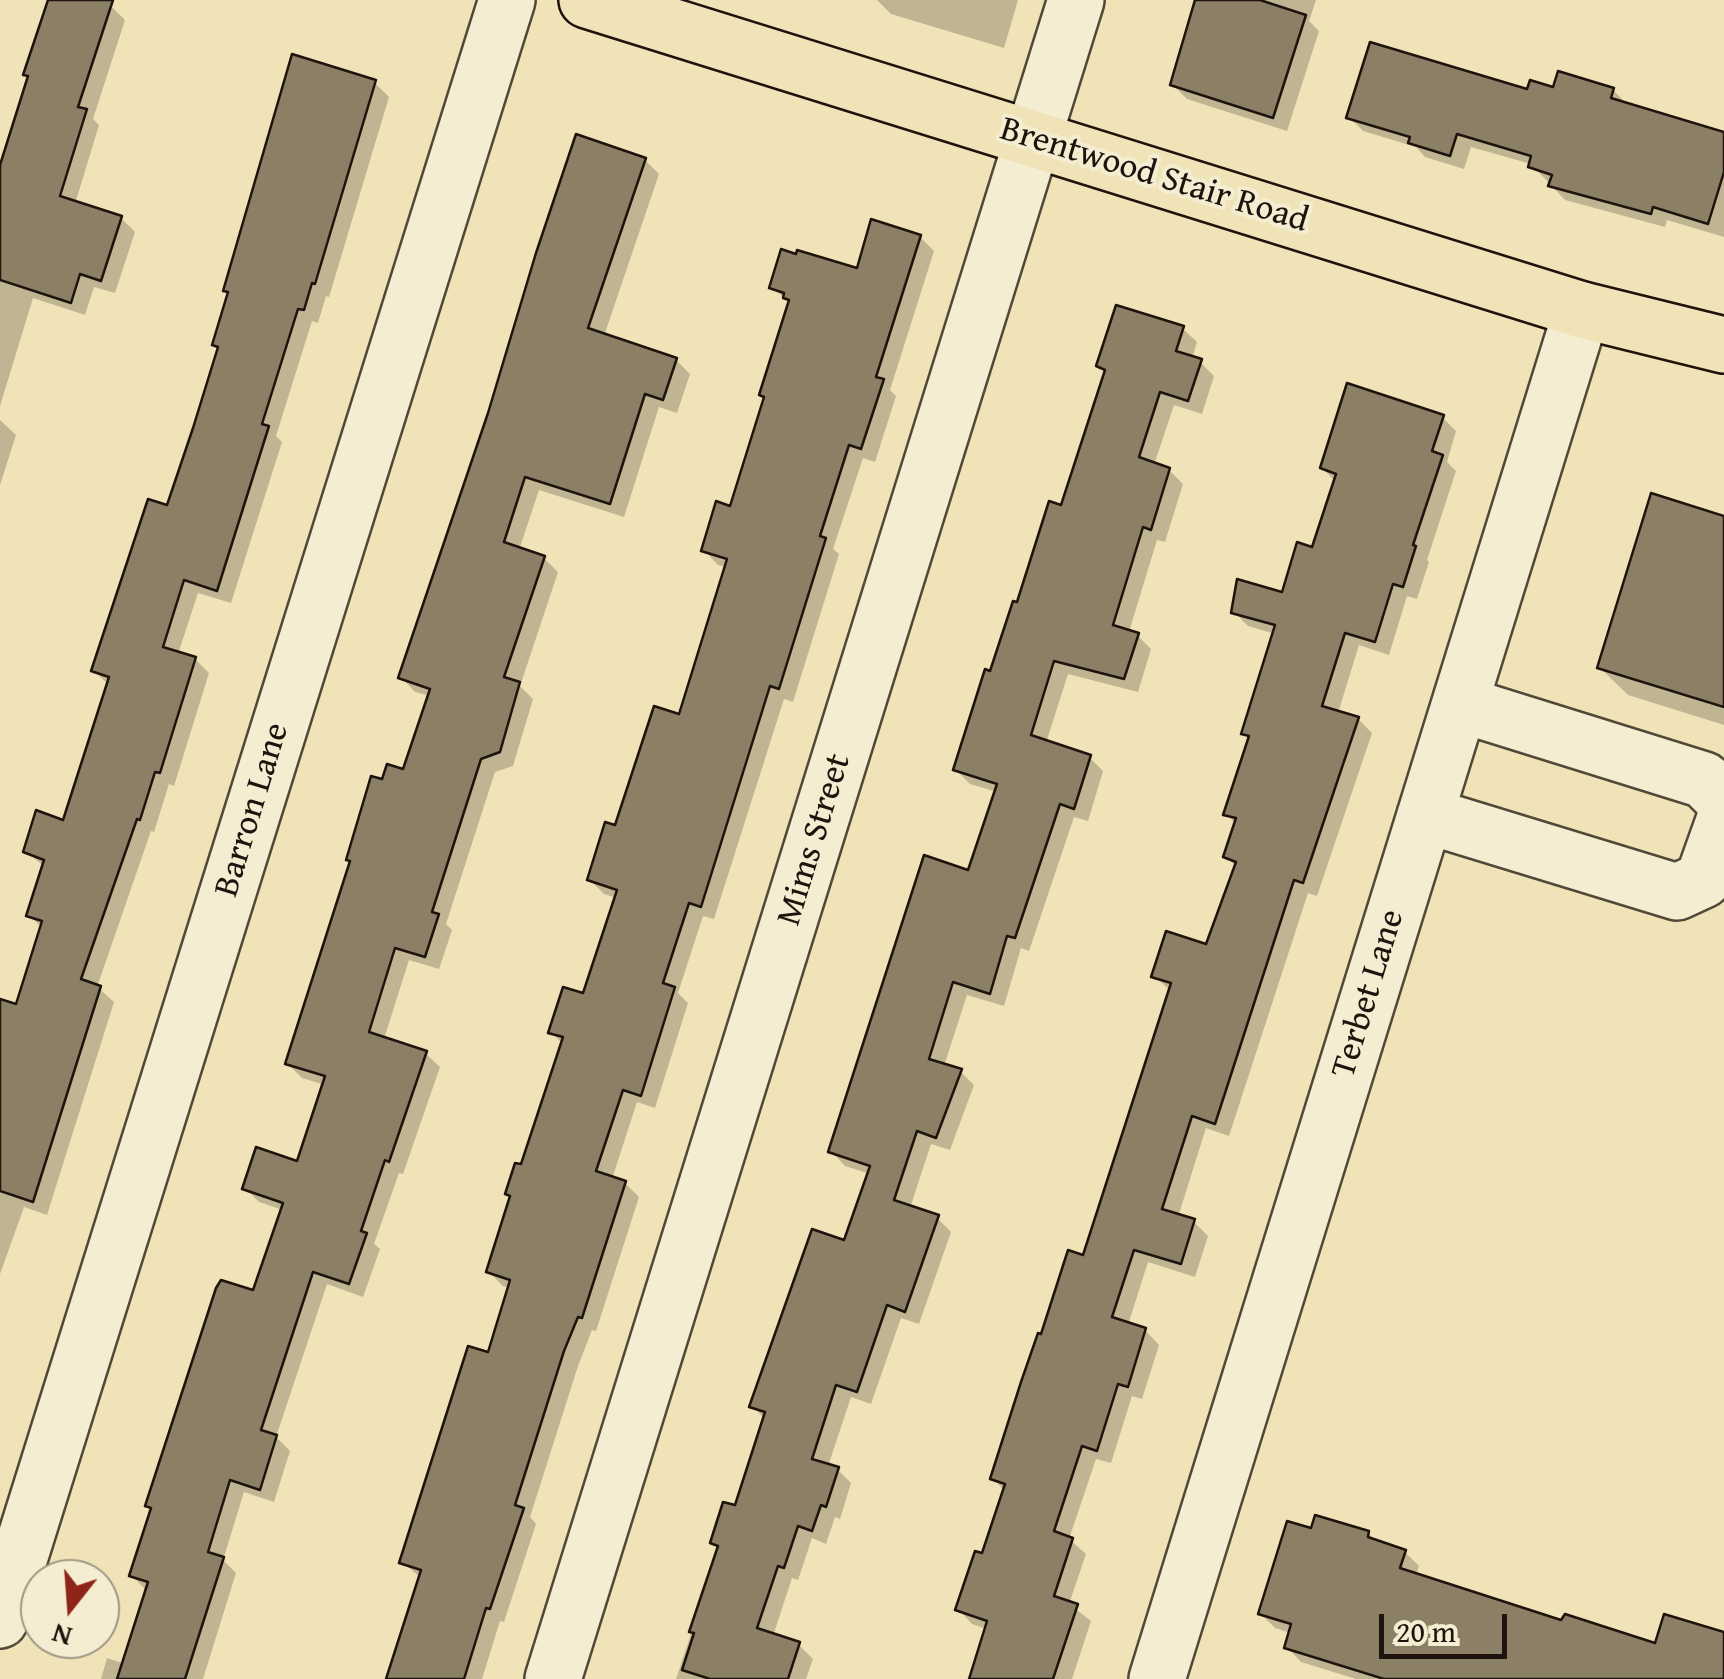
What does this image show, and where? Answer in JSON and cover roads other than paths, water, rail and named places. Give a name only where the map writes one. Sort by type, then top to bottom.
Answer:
[{"type":"main road","name":"Brentwood Stair Road","points":[[586,0],[1582,310],[1724,346]]},
{"type":"street","name":"Barron Lane","points":[[0,1620],[507,0]]},
{"type":"street","name":"Mims Street","points":[[554,1679],[1076,0]]},
{"type":"street","name":"Terbet Lane","points":[[1157,1679],[1582,310]]},
{"type":"street","points":[[1460,704],[1704,780],[1724,800]]},
{"type":"street","points":[[1425,815],[1677,892],[1704,880],[1724,821]]}]
